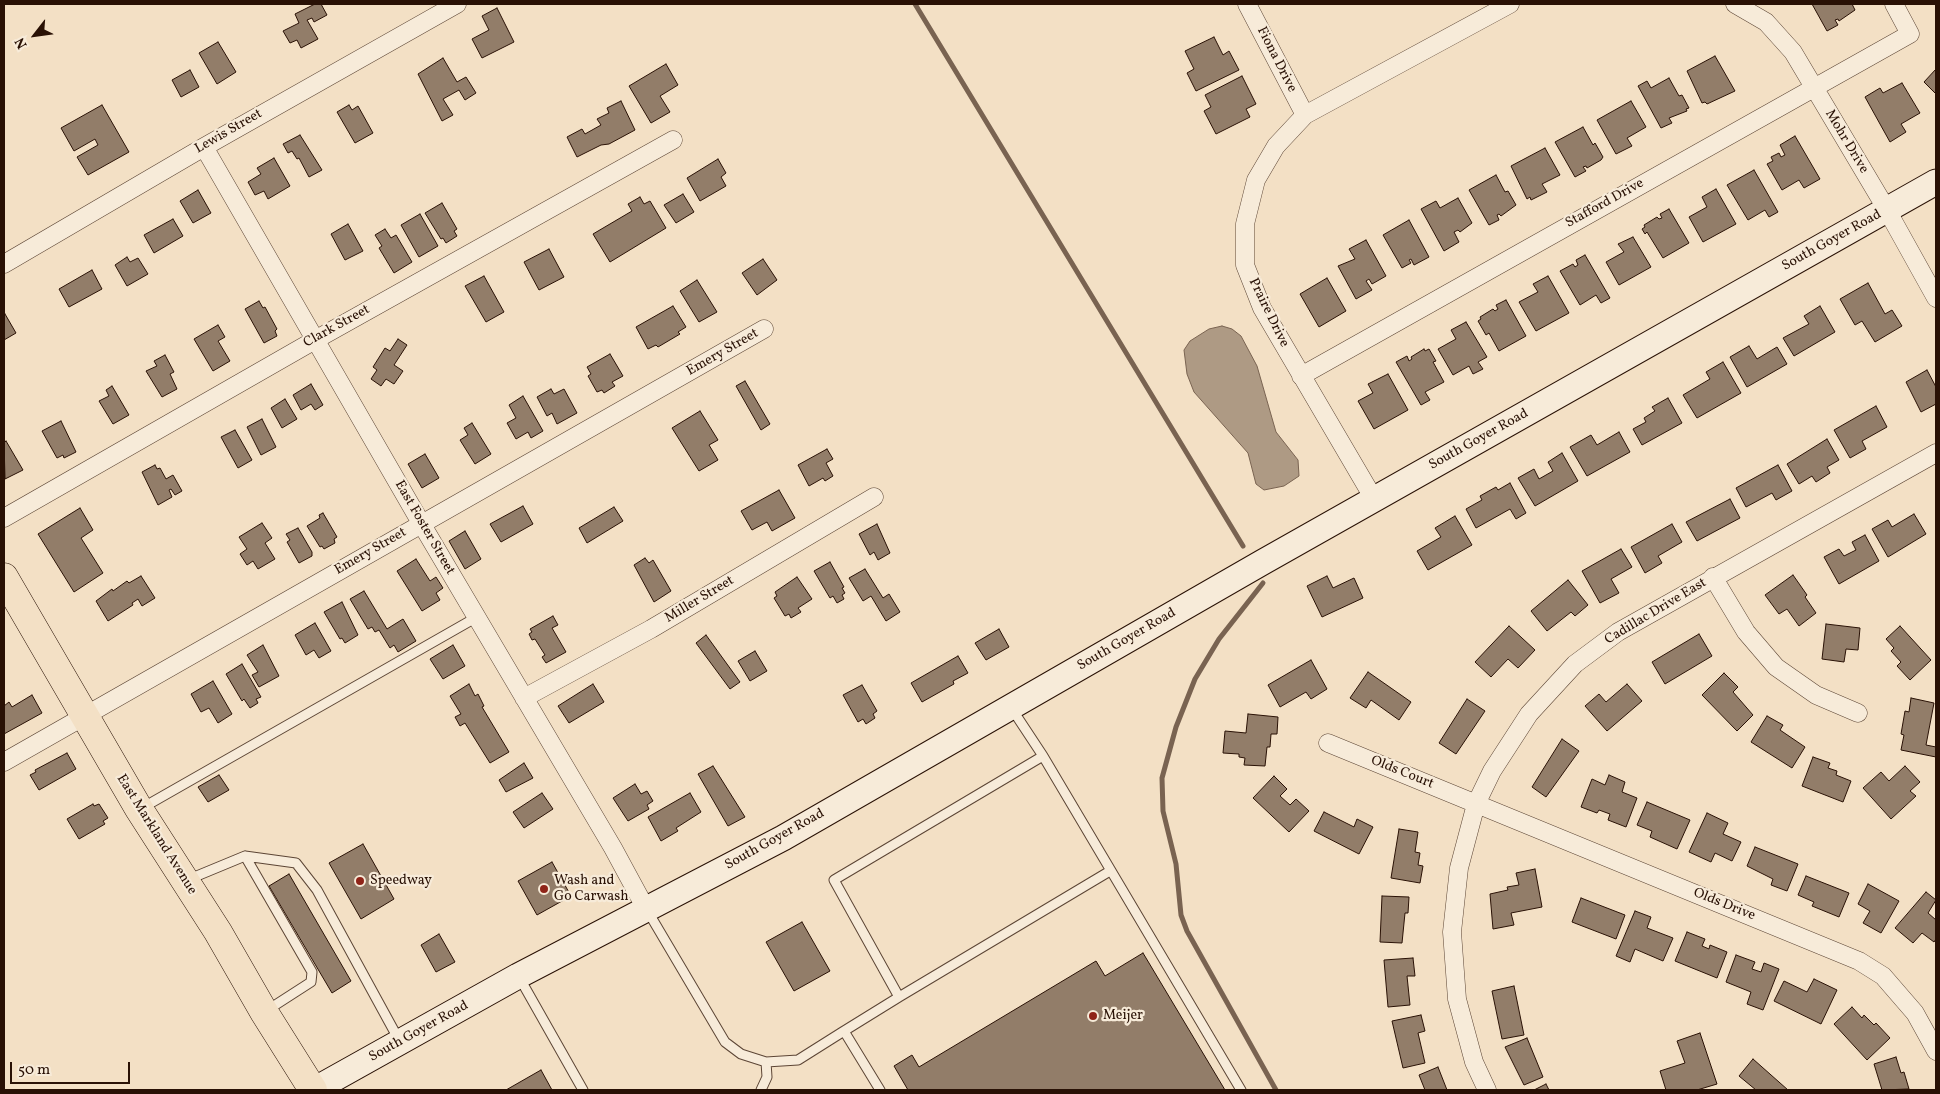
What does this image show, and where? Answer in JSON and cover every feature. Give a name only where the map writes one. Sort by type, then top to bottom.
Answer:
[{"type":"main road","name":"East Markland Avenue","points":[[4,577],[139,810],[218,932],[264,1012],[314,1090]]},
{"type":"street","name":"Lewis Street","points":[[4,264],[204,147],[457,4]]},
{"type":"street","name":"Fiona Drive","points":[[1247,4],[1305,115]]},
{"type":"street","name":"Praire Drive","points":[[1374,499],[1262,308],[1246,266],[1245,224],[1256,180],[1276,146],[1305,115],[1510,4]]},
{"type":"street","name":"Mohr Drive","points":[[1735,4],[1766,22],[1793,52],[1887,210],[1936,298]]},
{"type":"street","name":"Stafford Drive","points":[[1301,376],[1813,86],[1910,34],[1894,4]]},
{"type":"street","name":"Clark Street","points":[[4,518],[315,340],[673,140]]},
{"type":"street","name":"East Foster Street","points":[[204,147],[422,524],[613,848],[646,909]]},
{"type":"street","name":"South Goyer Road","points":[[314,1090],[518,976],[783,838],[1374,499],[1936,182]]},
{"type":"street","name":"Emery Street","points":[[4,762],[764,329]]},
{"type":"street","name":"Cadillac Drive East","points":[[1487,1090],[1474,1062],[1457,999],[1452,932],[1459,868],[1476,804],[1492,771],[1529,714],[1575,664],[1618,632],[1936,453]]},
{"type":"street","name":"Miller Street","points":[[524,698],[651,629],[874,497]]},
{"type":"street","points":[[1713,578],[1746,632],[1776,667],[1816,695],[1858,713]]},
{"type":"street","name":"Olds Court","points":[[1328,743],[1476,804]]},
{"type":"street","name":"Olds Drive","points":[[1476,804],[1859,961],[1882,976],[1915,1013],[1936,1051]]},
{"type":"lane","points":[[139,810],[477,617]]},
{"type":"lane","points":[[1010,707],[1043,756],[1242,1090]]},
{"type":"lane","points":[[899,997],[834,880],[1043,756]]},
{"type":"lane","points":[[184,881],[245,856],[296,863],[316,890],[400,1043]]},
{"type":"lane","points":[[245,856],[312,972],[311,982],[264,1012]]},
{"type":"lane","points":[[646,909],[725,1042],[741,1054],[766,1062],[798,1060],[899,997],[1110,871]]},
{"type":"lane","points":[[518,976],[583,1090]]},
{"type":"lane","points":[[844,1032],[880,1090]]},
{"type":"lane","points":[[761,1090],[767,1077],[766,1062]]},
{"type":"shaded area","points":[[1222,326],[1232,329],[1241,336],[1257,366],[1276,432],[1298,460],[1299,476],[1284,486],[1264,490],[1256,484],[1248,453],[1194,392],[1187,374],[1184,350],[1190,341],[1209,329]]},
{"type":"building","points":[[315,4],[321,4],[327,15],[314,22],[312,18],[307,20],[318,39],[301,48],[297,40],[290,43],[283,31],[299,23],[295,14]]},
{"type":"building","points":[[1812,4],[1852,4],[1855,10],[1839,21],[1838,19],[1835,20],[1838,25],[1827,31]]},
{"type":"building","points":[[497,8],[514,42],[482,58],[472,39],[489,30],[482,16]]},
{"type":"building","points":[[1214,37],[1223,55],[1229,51],[1239,70],[1196,91],[1187,73],[1194,69],[1185,51]]},
{"type":"building","points":[[218,42],[236,72],[217,84],[199,53]]},
{"type":"building","points":[[1715,56],[1735,91],[1707,104],[1705,102],[1702,103],[1687,71]]},
{"type":"building","points":[[443,58],[457,82],[466,77],[476,93],[465,100],[459,90],[443,99],[453,115],[442,121],[418,74]]},
{"type":"building","points":[[666,64],[678,85],[660,96],[670,112],[651,123],[629,86]]},
{"type":"building","points":[[1936,69],[1936,94],[1924,82]]},
{"type":"building","points":[[190,70],[199,87],[181,97],[172,80]]},
{"type":"building","points":[[1242,76],[1256,104],[1246,109],[1250,117],[1216,134],[1204,111],[1211,107],[1205,95]]},
{"type":"building","points":[[1669,78],[1679,96],[1682,95],[1689,108],[1686,109],[1687,111],[1669,118],[1672,123],[1661,128],[1638,86],[1647,81],[1651,88]]},
{"type":"building","points":[[1902,83],[1920,113],[1901,124],[1906,132],[1890,142],[1865,97],[1880,88],[1883,93]]},
{"type":"building","points":[[621,101],[635,130],[609,144],[601,145],[577,157],[567,137],[582,129],[585,134],[601,125],[597,119],[609,113],[607,108]]},
{"type":"building","points":[[1631,101],[1646,127],[1627,138],[1632,146],[1616,154],[1597,120]]},
{"type":"building","points":[[102,105],[129,152],[88,175],[77,157],[98,145],[95,139],[74,151],[61,128]]},
{"type":"building","points":[[349,105],[352,110],[358,106],[373,133],[355,143],[337,112]]},
{"type":"building","points":[[1583,127],[1593,145],[1595,143],[1603,157],[1587,168],[1586,166],[1583,167],[1586,171],[1575,177],[1555,142]]},
{"type":"building","points":[[300,135],[322,170],[309,177],[299,158],[297,159],[292,151],[288,153],[283,144]]},
{"type":"building","points":[[1795,136],[1820,179],[1804,188],[1799,180],[1782,190],[1767,164],[1773,161],[1771,157],[1779,153],[1781,157],[1785,155],[1780,145]]},
{"type":"building","points":[[1545,148],[1560,175],[1542,184],[1547,192],[1531,200],[1530,197],[1527,199],[1511,166]]},
{"type":"building","points":[[274,158],[290,186],[268,199],[264,191],[255,195],[248,182],[261,174],[257,168]]},
{"type":"building","points":[[718,159],[726,173],[721,177],[726,186],[700,201],[687,178]]},
{"type":"building","points":[[1754,170],[1778,212],[1769,217],[1765,210],[1748,220],[1727,185]]},
{"type":"building","points":[[1496,175],[1505,192],[1508,191],[1516,205],[1501,216],[1497,215],[1499,220],[1489,225],[1469,190]]},
{"type":"building","points":[[1716,189],[1736,224],[1703,242],[1689,217],[1707,207],[1702,197]]},
{"type":"building","points":[[198,190],[211,213],[193,223],[180,201]]},
{"type":"building","points":[[683,194],[694,212],[676,223],[664,205]]},
{"type":"building","points":[[640,197],[644,204],[650,201],[666,228],[610,262],[593,234],[632,211],[628,204]]},
{"type":"building","points":[[1458,198],[1472,223],[1460,232],[1458,230],[1454,232],[1459,242],[1444,251],[1421,209],[1436,201],[1440,208]]},
{"type":"building","points":[[442,203],[457,229],[454,231],[457,236],[446,243],[443,238],[441,239],[425,213]]},
{"type":"building","points":[[1669,209],[1689,243],[1663,258],[1647,232],[1645,234],[1642,229],[1645,227],[1644,225],[1657,217],[1659,219],[1662,218],[1660,214]]},
{"type":"building","points":[[420,214],[438,246],[419,257],[401,225]]},
{"type":"building","points":[[173,219],[183,236],[154,253],[144,235]]},
{"type":"building","points":[[1409,220],[1429,257],[1414,265],[1411,259],[1409,260],[1411,263],[1402,268],[1383,235]]},
{"type":"building","points":[[348,224],[363,251],[345,260],[331,234]]},
{"type":"building","points":[[385,229],[391,238],[396,235],[412,262],[394,273],[379,248],[382,246],[375,235]]},
{"type":"building","points":[[1633,237],[1651,267],[1619,285],[1606,262],[1624,252],[1618,244]]},
{"type":"building","points":[[1366,240],[1386,276],[1372,284],[1369,279],[1366,281],[1372,290],[1356,299],[1338,266],[1355,259],[1349,249]]},
{"type":"building","points":[[549,249],[564,277],[539,290],[524,262]]},
{"type":"building","points":[[1585,255],[1610,298],[1601,303],[1596,295],[1580,305],[1560,271],[1573,264],[1575,267],[1578,265],[1576,260]]},
{"type":"building","points":[[127,257],[130,262],[138,258],[148,274],[127,286],[115,265]]},
{"type":"building","points":[[763,259],[777,280],[757,295],[742,273]]},
{"type":"building","points":[[92,270],[102,289],[69,307],[59,289]]},
{"type":"building","points":[[484,276],[504,312],[486,322],[465,286]]},
{"type":"building","points":[[1548,276],[1569,313],[1536,331],[1519,302],[1538,292],[1533,284]]},
{"type":"building","points":[[1327,278],[1346,311],[1319,327],[1300,294]]},
{"type":"building","points":[[697,280],[717,312],[699,322],[680,291]]},
{"type":"building","points":[[1868,283],[1885,314],[1892,310],[1902,326],[1875,342],[1862,321],[1855,325],[1840,299]]},
{"type":"building","points":[[1506,300],[1526,336],[1499,351],[1489,333],[1486,335],[1478,321],[1481,319],[1480,317],[1493,309],[1495,311],[1498,309],[1496,305]]},
{"type":"building","points":[[259,301],[263,308],[265,307],[277,329],[275,331],[277,336],[264,343],[245,309]]},
{"type":"building","points":[[673,306],[686,327],[678,332],[680,334],[658,347],[656,345],[648,349],[636,327]]},
{"type":"building","points":[[1820,306],[1835,332],[1794,356],[1783,338],[1809,324],[1804,316]]},
{"type":"building","points":[[4,315],[16,333],[4,340]]},
{"type":"building","points":[[1466,322],[1487,357],[1478,362],[1483,369],[1473,374],[1469,366],[1453,375],[1438,349],[1456,339],[1451,330]]},
{"type":"building","points":[[218,325],[225,337],[218,341],[230,361],[213,371],[194,339]]},
{"type":"building","points":[[398,339],[407,345],[394,365],[403,371],[394,384],[386,379],[381,386],[371,379],[377,370],[373,367],[385,348],[390,351]]},
{"type":"building","points":[[1749,346],[1757,359],[1777,347],[1787,364],[1747,387],[1730,357]]},
{"type":"building","points":[[1424,349],[1425,351],[1429,349],[1436,361],[1433,362],[1444,382],[1425,392],[1430,400],[1421,405],[1396,362],[1407,356],[1409,361],[1412,359],[1411,357]]},
{"type":"building","points":[[610,354],[623,376],[612,382],[615,386],[604,393],[602,390],[597,392],[588,376],[591,374],[587,367]]},
{"type":"building","points":[[165,355],[174,372],[170,374],[177,389],[162,397],[146,371],[157,366],[154,361]]},
{"type":"building","points":[[1723,362],[1741,393],[1697,418],[1683,395],[1710,379],[1706,372]]},
{"type":"building","points":[[1927,370],[1936,387],[1936,404],[1921,412],[1906,382]]},
{"type":"building","points":[[1388,374],[1408,410],[1374,429],[1358,401],[1373,393],[1368,384]]},
{"type":"building","points":[[745,381],[770,424],[761,430],[736,386]]},
{"type":"building","points":[[311,384],[323,405],[315,410],[311,404],[301,410],[293,395]]},
{"type":"building","points":[[112,386],[129,415],[113,424],[99,401],[109,396],[106,390]]},
{"type":"building","points":[[551,389],[554,394],[564,389],[577,413],[557,424],[552,413],[547,416],[537,397]]},
{"type":"building","points":[[523,396],[543,431],[531,438],[528,432],[516,439],[507,423],[516,418],[509,405]]},
{"type":"building","points":[[1668,398],[1682,423],[1642,445],[1633,429],[1646,422],[1644,418],[1655,411],[1652,407]]},
{"type":"building","points":[[285,399],[297,419],[282,428],[271,408]]},
{"type":"building","points":[[1876,406],[1887,427],[1862,441],[1866,449],[1850,458],[1834,430]]},
{"type":"building","points":[[700,411],[718,440],[709,445],[718,460],[699,471],[672,428]]},
{"type":"building","points":[[262,419],[276,447],[261,455],[247,427]]},
{"type":"building","points":[[61,421],[76,452],[64,458],[63,455],[57,458],[42,431]]},
{"type":"building","points":[[472,423],[491,454],[475,464],[460,440],[468,435],[464,428]]},
{"type":"building","points":[[235,430],[252,460],[238,468],[221,437]]},
{"type":"building","points":[[1619,432],[1630,452],[1587,476],[1570,447],[1591,435],[1597,445]]},
{"type":"building","points":[[1827,439],[1839,460],[1827,467],[1830,473],[1816,482],[1812,476],[1799,484],[1787,464]]},
{"type":"building","points":[[6,441],[23,470],[5,479],[4,443]]},
{"type":"building","points":[[827,449],[833,459],[826,463],[833,476],[825,481],[823,478],[809,486],[798,465]]},
{"type":"building","points":[[1562,453],[1578,481],[1535,506],[1518,478],[1534,469],[1539,479],[1553,471],[1548,462]]},
{"type":"building","points":[[425,454],[439,478],[422,488],[408,464]]},
{"type":"building","points":[[155,465],[157,469],[160,468],[166,479],[173,475],[182,491],[175,495],[171,489],[169,490],[172,497],[158,505],[142,472]]},
{"type":"building","points":[[1778,465],[1792,491],[1776,500],[1772,493],[1746,507],[1736,488]]},
{"type":"building","points":[[1510,483],[1526,513],[1516,519],[1510,509],[1476,528],[1466,509],[1482,500],[1480,496],[1496,487],[1498,490]]},
{"type":"building","points":[[779,490],[795,518],[772,531],[767,522],[752,530],[741,511]]},
{"type":"building","points":[[1730,499],[1740,518],[1697,541],[1686,522]]},
{"type":"building","points":[[523,506],[533,524],[501,542],[490,524]]},
{"type":"building","points":[[614,507],[623,521],[587,543],[579,528]]},
{"type":"building","points":[[80,508],[93,530],[81,538],[103,573],[74,592],[38,534]]},
{"type":"building","points":[[323,513],[337,537],[334,539],[335,543],[324,549],[322,546],[320,547],[307,526],[320,518],[319,515]]},
{"type":"building","points":[[1914,514],[1926,534],[1888,557],[1872,529],[1888,520],[1892,527]]},
{"type":"building","points":[[1455,516],[1472,545],[1428,570],[1417,551],[1441,537],[1435,528]]},
{"type":"building","points":[[262,523],[272,538],[265,543],[275,559],[258,569],[253,561],[247,565],[240,554],[247,549],[239,537]]},
{"type":"building","points":[[877,524],[890,553],[878,560],[874,552],[870,555],[859,534]]},
{"type":"building","points":[[1672,524],[1682,542],[1658,556],[1662,563],[1645,573],[1631,547]]},
{"type":"building","points":[[298,528],[312,552],[312,556],[299,563],[287,542],[290,540],[286,534]]},
{"type":"building","points":[[465,531],[481,559],[465,569],[449,541]]},
{"type":"building","points":[[1865,535],[1879,561],[1839,584],[1824,557],[1839,549],[1844,556],[1856,550],[1852,542]]},
{"type":"building","points":[[1621,549],[1632,567],[1611,579],[1619,593],[1600,603],[1582,571]]},
{"type":"building","points":[[645,558],[649,563],[653,560],[671,591],[654,602],[634,565]]},
{"type":"building","points":[[416,559],[430,581],[436,577],[443,588],[436,593],[440,600],[422,611],[397,571]]},
{"type":"building","points":[[830,562],[844,587],[842,588],[845,593],[842,595],[844,599],[837,603],[833,596],[830,598],[814,571]]},
{"type":"building","points":[[865,569],[883,598],[889,594],[900,612],[886,621],[871,596],[863,601],[849,578]]},
{"type":"building","points":[[1793,575],[1807,595],[1805,597],[1816,613],[1799,626],[1787,609],[1779,614],[1765,595]]},
{"type":"building","points":[[141,576],[155,598],[142,606],[138,599],[132,603],[133,605],[108,621],[96,601],[112,589],[113,591],[127,581],[129,583]]},
{"type":"building","points":[[1327,576],[1333,588],[1354,578],[1363,598],[1322,617],[1307,586]]},
{"type":"building","points":[[797,577],[812,599],[798,608],[801,612],[791,618],[789,614],[785,616],[774,598],[777,596],[775,592]]},
{"type":"building","points":[[1568,580],[1588,605],[1575,616],[1571,612],[1547,631],[1531,611]]},
{"type":"building","points":[[364,591],[387,629],[403,619],[416,641],[398,652],[394,645],[390,648],[379,630],[375,632],[372,627],[368,629],[350,599]]},
{"type":"building","points":[[342,602],[358,635],[345,643],[342,638],[340,639],[324,612]]},
{"type":"building","points":[[553,616],[558,625],[552,628],[566,652],[546,663],[542,657],[545,655],[535,639],[532,640],[529,634],[532,632],[530,629]]},
{"type":"building","points":[[315,623],[331,651],[319,658],[314,650],[306,655],[295,635]]},
{"type":"building","points":[[1826,624],[1860,628],[1858,650],[1846,649],[1844,662],[1822,659]]},
{"type":"building","points":[[1509,626],[1535,650],[1518,668],[1508,659],[1491,677],[1475,662]]},
{"type":"building","points":[[1900,626],[1931,660],[1910,680],[1897,666],[1901,662],[1891,651],[1894,648],[1886,639]]},
{"type":"building","points":[[999,629],[1009,647],[986,660],[975,643]]},
{"type":"building","points":[[1699,634],[1712,656],[1665,684],[1652,662]]},
{"type":"building","points":[[706,635],[740,682],[730,689],[696,643]]},
{"type":"building","points":[[263,645],[279,676],[259,687],[252,675],[258,672],[247,655]]},
{"type":"building","points":[[453,645],[465,666],[443,679],[430,659]]},
{"type":"building","points":[[755,651],[767,671],[750,681],[738,661]]},
{"type":"building","points":[[958,656],[968,673],[953,681],[954,684],[922,702],[911,683]]},
{"type":"building","points":[[1311,660],[1327,689],[1311,699],[1306,692],[1280,707],[1268,685]]},
{"type":"building","points":[[242,664],[261,697],[256,699],[258,703],[250,708],[244,699],[242,701],[226,674]]},
{"type":"building","points":[[1368,672],[1411,702],[1399,720],[1371,700],[1366,708],[1350,698]]},
{"type":"building","points":[[1724,673],[1738,687],[1733,692],[1753,715],[1737,731],[1702,695]]},
{"type":"building","points":[[213,681],[232,714],[218,723],[209,708],[201,712],[191,694]]},
{"type":"building","points":[[469,684],[475,696],[478,694],[484,706],[482,707],[509,752],[490,763],[465,723],[460,726],[455,717],[461,714],[450,696]]},
{"type":"building","points":[[593,684],[604,702],[569,723],[558,706]]},
{"type":"building","points":[[1627,684],[1642,701],[1607,731],[1585,706],[1599,694],[1606,702]]},
{"type":"building","points":[[862,685],[877,711],[873,714],[875,718],[866,724],[863,719],[858,722],[843,695]]},
{"type":"building","points":[[32,695],[42,713],[4,734],[4,706],[9,702],[12,707]]},
{"type":"building","points":[[1911,698],[1934,703],[1926,745],[1936,747],[1936,757],[1901,750],[1904,735],[1901,734],[1905,711],[1909,712]]},
{"type":"building","points":[[1467,699],[1485,711],[1456,754],[1439,743]]},
{"type":"building","points":[[1248,714],[1278,717],[1277,734],[1271,734],[1270,747],[1267,747],[1265,766],[1244,765],[1245,758],[1239,757],[1239,754],[1223,753],[1225,731],[1246,733]]},
{"type":"building","points":[[1767,716],[1783,725],[1780,730],[1805,747],[1792,768],[1751,742]]},
{"type":"building","points":[[1562,739],[1579,751],[1546,797],[1532,787]]},
{"type":"building","points":[[67,753],[76,769],[39,790],[30,775],[36,772],[35,770]]},
{"type":"building","points":[[1813,757],[1830,763],[1828,768],[1837,771],[1836,775],[1851,781],[1843,802],[1802,786]]},
{"type":"building","points":[[524,763],[533,778],[506,792],[499,780]]},
{"type":"building","points":[[713,766],[745,817],[728,826],[698,774]]},
{"type":"building","points":[[1905,766],[1920,782],[1910,791],[1916,796],[1891,819],[1863,788],[1881,772],[1889,781]]},
{"type":"building","points":[[219,775],[229,790],[208,802],[198,787]]},
{"type":"building","points":[[1609,775],[1625,782],[1622,792],[1637,798],[1626,827],[1608,820],[1610,814],[1599,810],[1597,813],[1581,807],[1592,779],[1605,785]]},
{"type":"building","points":[[1274,776],[1287,789],[1280,796],[1290,805],[1296,799],[1309,811],[1289,832],[1253,798]]},
{"type":"building","points":[[635,784],[641,794],[647,791],[653,801],[647,805],[649,809],[628,821],[613,798]]},
{"type":"building","points":[[542,793],[553,809],[524,828],[513,812]]},
{"type":"building","points":[[690,793],[701,812],[676,828],[678,831],[661,841],[648,817]]},
{"type":"building","points":[[1647,802],[1690,820],[1677,849],[1650,837],[1652,831],[1637,825]]},
{"type":"building","points":[[93,804],[94,806],[99,804],[108,818],[103,821],[105,824],[79,839],[67,819]]},
{"type":"building","points":[[1324,812],[1354,827],[1357,819],[1373,827],[1359,854],[1314,831]]},
{"type":"building","points":[[1707,813],[1728,823],[1723,834],[1741,842],[1732,861],[1715,853],[1711,862],[1689,852]]},
{"type":"building","points":[[1399,829],[1418,832],[1415,852],[1420,853],[1418,865],[1423,866],[1420,883],[1391,878]]},
{"type":"building","points":[[363,844],[394,899],[361,919],[329,863]]},
{"type":"building","points":[[1755,847],[1798,864],[1787,891],[1771,885],[1773,879],[1747,866]]},
{"type":"building","name":"Wash and Go Carwash","points":[[552,862],[571,896],[537,915],[518,881]]},
{"type":"building","points":[[1535,869],[1542,907],[1511,913],[1514,925],[1493,929],[1490,894],[1508,890],[1507,887],[1519,885],[1516,873]]},
{"type":"building","points":[[289,874],[351,981],[332,993],[269,886]]},
{"type":"building","points":[[1806,876],[1849,893],[1839,917],[1812,906],[1814,902],[1798,895]]},
{"type":"building","points":[[1868,884],[1899,901],[1881,933],[1863,923],[1870,911],[1858,904]]},
{"type":"building","points":[[1926,892],[1936,900],[1928,913],[1936,920],[1936,939],[1934,942],[1922,933],[1913,943],[1895,928]]},
{"type":"building","points":[[1382,896],[1409,897],[1408,913],[1405,913],[1402,943],[1380,942]]},
{"type":"building","points":[[1581,898],[1625,915],[1616,939],[1572,922]]},
{"type":"building","points":[[1635,911],[1651,917],[1647,928],[1673,938],[1663,961],[1635,949],[1630,962],[1616,956]]},
{"type":"building","points":[[802,922],[830,971],[794,991],[766,942]]},
{"type":"building","points":[[1687,932],[1705,939],[1702,946],[1709,949],[1710,945],[1727,952],[1717,978],[1675,961]]},
{"type":"building","points":[[439,934],[455,962],[436,972],[421,945]]},
{"type":"building","name":"Meijer","points":[[1143,953],[1225,1090],[908,1090],[894,1066],[912,1055],[919,1067],[1096,961],[1105,976]]},
{"type":"building","points":[[1736,955],[1755,962],[1752,969],[1761,972],[1764,963],[1779,969],[1763,1010],[1747,1004],[1751,992],[1726,982]]},
{"type":"building","points":[[1413,958],[1415,976],[1407,976],[1410,1005],[1388,1007],[1384,960]]},
{"type":"building","points":[[1814,979],[1837,990],[1821,1024],[1774,1001],[1784,981],[1807,992]]},
{"type":"building","points":[[1514,986],[1524,1035],[1502,1039],[1492,991]]},
{"type":"building","points":[[1852,1007],[1862,1018],[1864,1015],[1874,1025],[1876,1023],[1890,1038],[1867,1060],[1834,1024]]},
{"type":"building","points":[[1421,1015],[1425,1031],[1418,1033],[1425,1063],[1403,1068],[1392,1021]]},
{"type":"building","points":[[1700,1033],[1717,1084],[1697,1090],[1666,1090],[1660,1071],[1685,1063],[1677,1041]]},
{"type":"building","points":[[1527,1038],[1543,1077],[1524,1085],[1505,1047]]},
{"type":"building","points":[[1896,1057],[1901,1073],[1904,1072],[1909,1089],[1882,1090],[1874,1064]]},
{"type":"building","points":[[1753,1059],[1788,1090],[1756,1090],[1739,1076]]},
{"type":"building","points":[[1438,1067],[1447,1090],[1425,1090],[1419,1075]]},
{"type":"building","points":[[541,1070],[552,1090],[506,1090]]},
{"type":"building","points":[[1546,1084],[1549,1090],[1534,1090]]},
{"type":"waterway","points":[[915,4],[1243,546]]},
{"type":"waterway","points":[[1263,583],[1219,639],[1195,679],[1176,727],[1162,778],[1163,811],[1176,864],[1181,915],[1187,931],[1276,1090]]},
{"type":"place","name":"Speedway","points":[[360,881]]},
{"type":"place","name":"Wash and Go Carwash","points":[[544,889]]},
{"type":"place","name":"Meijer","points":[[1093,1016]]}]
